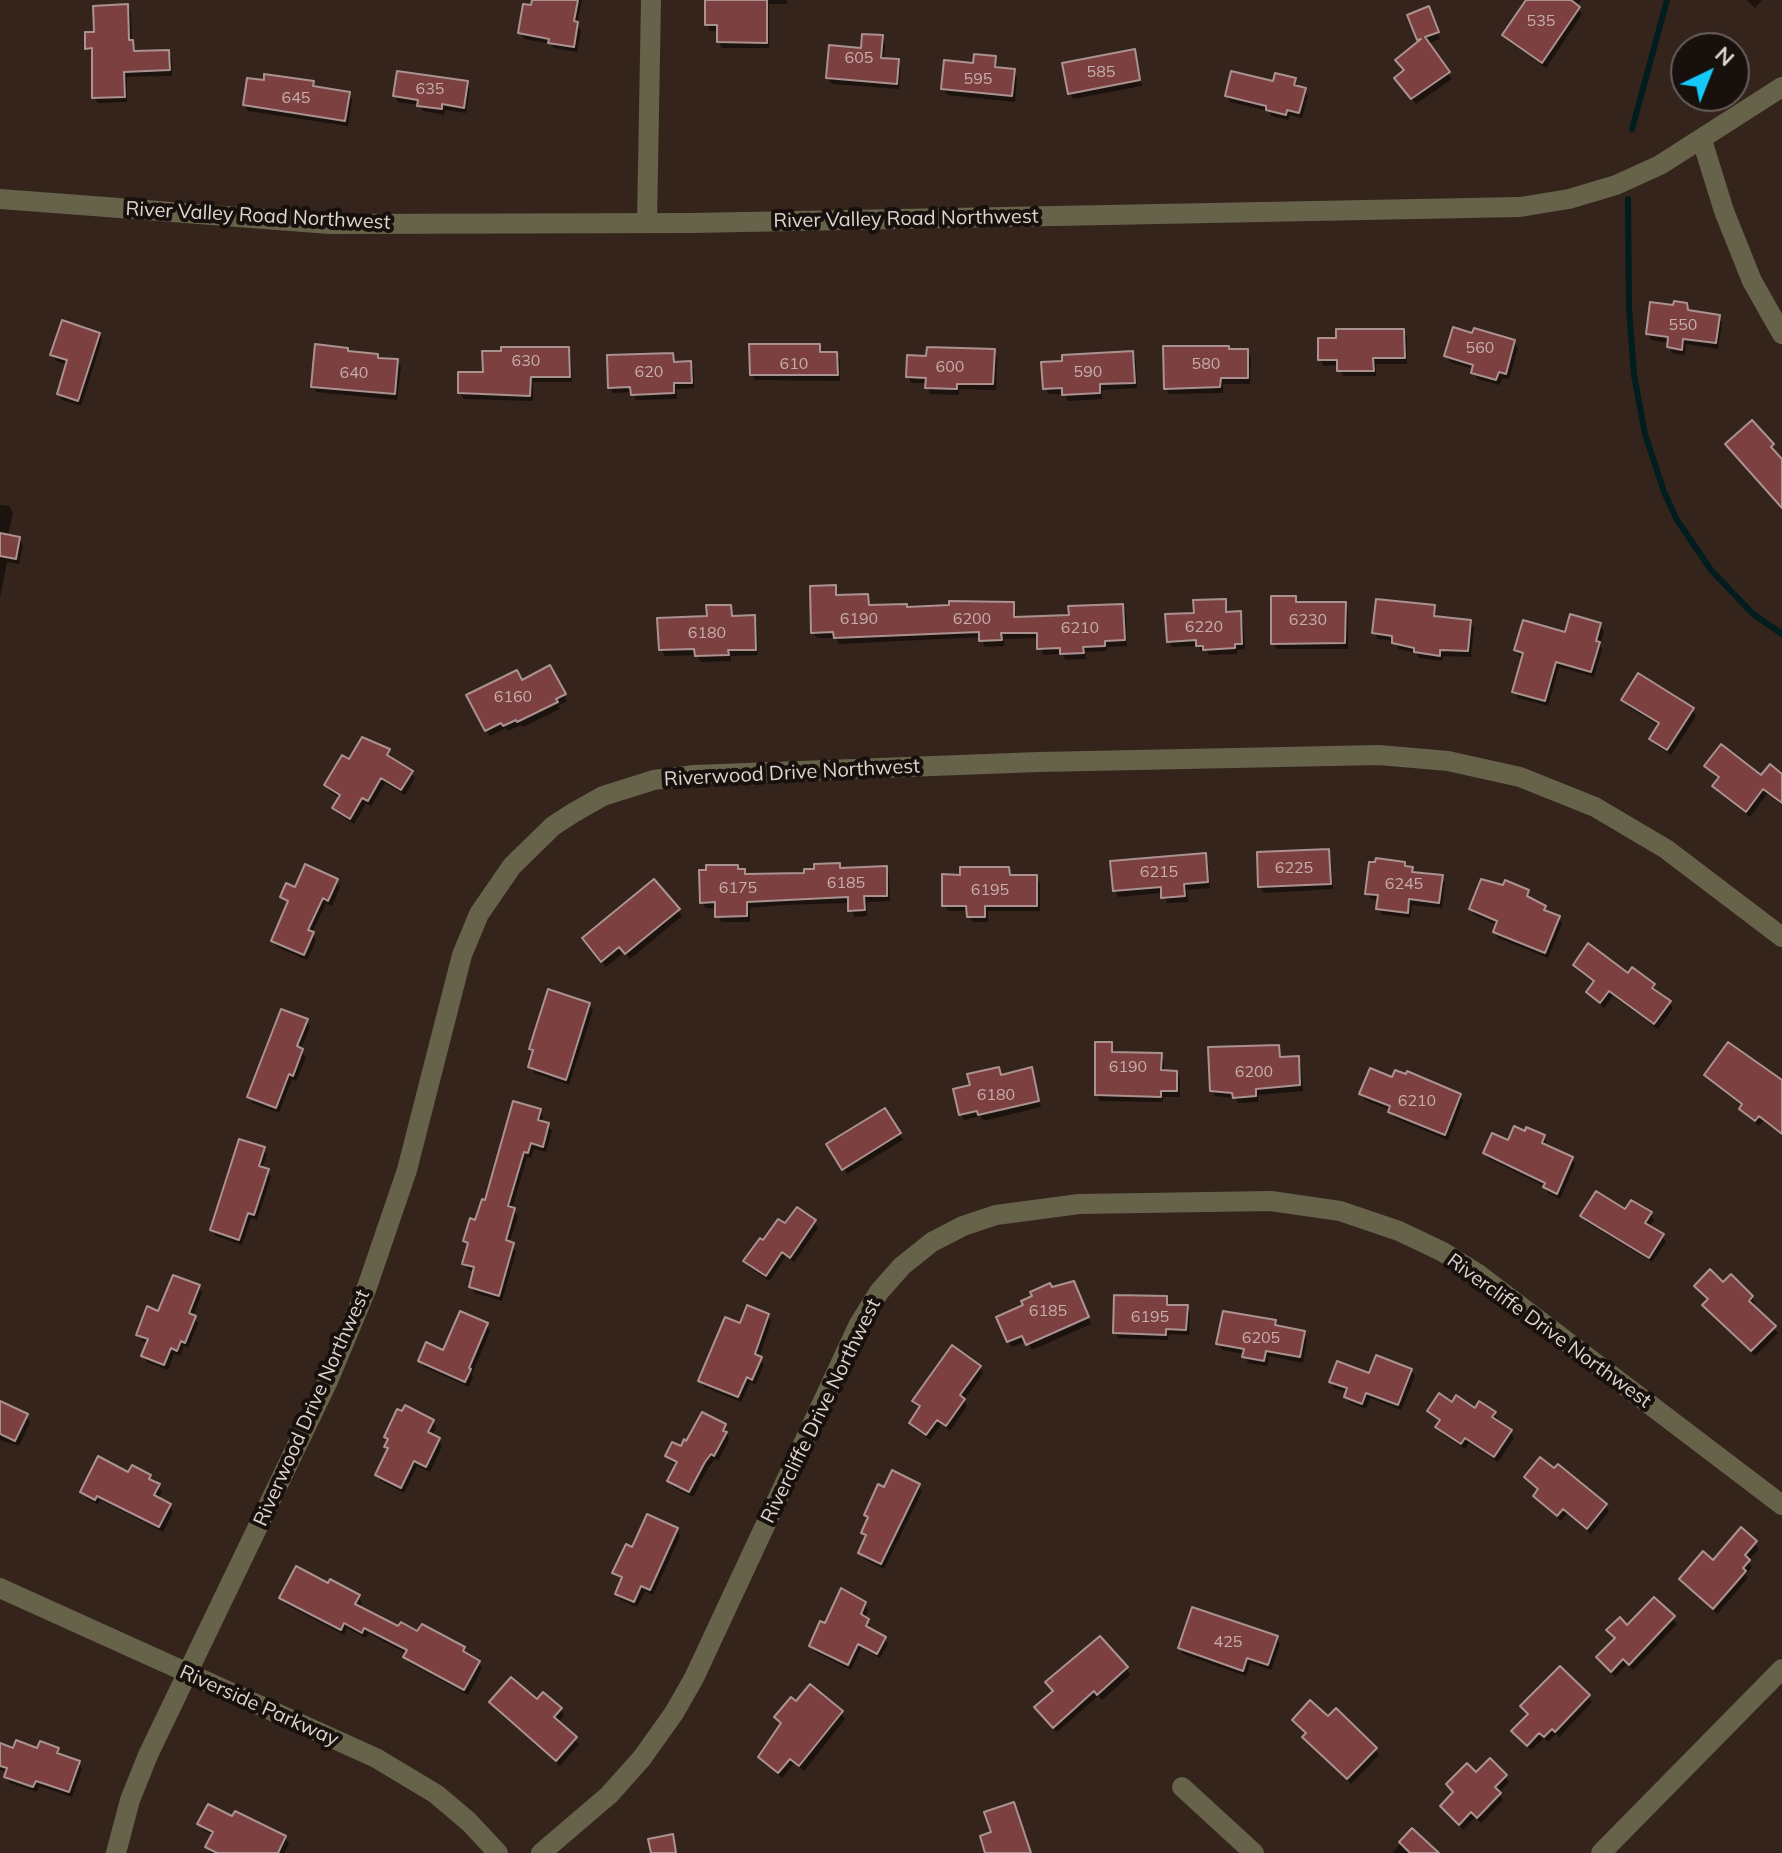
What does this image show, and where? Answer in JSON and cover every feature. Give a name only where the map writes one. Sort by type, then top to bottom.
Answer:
[{"type":"street","points":[[647,223],[651,0]]},
{"type":"street","name":"River Valley Road Northwest","points":[[0,199],[330,224],[647,223],[1520,207],[1569,199],[1616,185],[1660,165],[1782,87]]},
{"type":"street","points":[[1702,140],[1729,225],[1752,281],[1782,334]]},
{"type":"street","name":"Riverwood Drive Northwest","points":[[116,1853],[130,1800],[328,1381],[366,1290],[407,1170],[462,955],[479,914],[512,866],[553,826],[603,796],[654,780],[694,775],[1039,762],[1379,755],[1448,761],[1520,777],[1595,807],[1666,849],[1782,937]]},
{"type":"street","name":"Rivercliffe Drive Northwest","points":[[541,1853],[609,1795],[642,1758],[674,1713],[694,1678],[859,1324],[879,1292],[902,1266],[932,1242],[963,1226],[996,1215],[1079,1204],[1271,1201],[1340,1211],[1399,1231],[1443,1252],[1478,1274],[1782,1505]]},
{"type":"street","name":"Riverside Parkway","points":[[0,1588],[405,1773],[469,1822],[498,1853]]},
{"type":"street","points":[[1601,1853],[1782,1669]]},
{"type":"street","points":[[1182,1787],[1254,1853]]},
{"type":"building","points":[[532,0],[578,0],[574,47],[548,43],[549,39],[518,33],[523,4],[531,5]]},
{"type":"building","points":[[705,0],[767,0],[767,43],[717,42],[717,25],[705,25]]},
{"type":"building","points":[[1526,0],[1571,0],[1580,7],[1542,63],[1502,35]]},
{"type":"building","points":[[128,4],[129,40],[133,40],[134,51],[169,50],[170,70],[124,72],[125,97],[92,98],[92,48],[85,49],[85,32],[94,32],[93,6]]},
{"type":"building","points":[[1429,6],[1439,32],[1425,37],[1450,72],[1411,99],[1394,78],[1404,70],[1395,60],[1421,39],[1417,40],[1407,15]]},
{"type":"building","points":[[862,34],[883,35],[881,58],[899,59],[897,84],[826,78],[829,45],[861,48]]},
{"type":"building","points":[[1135,49],[1140,80],[1068,94],[1062,63]]},
{"type":"building","points":[[974,54],[996,56],[995,67],[1015,69],[1012,96],[941,89],[944,60],[973,63]]},
{"type":"building","points":[[397,71],[468,81],[464,108],[442,104],[442,109],[417,106],[418,100],[393,96]]},
{"type":"building","points":[[1231,71],[1273,81],[1275,73],[1296,78],[1294,85],[1306,88],[1299,113],[1287,110],[1286,115],[1266,110],[1266,106],[1225,96]]},
{"type":"building","points":[[264,74],[314,81],[313,86],[350,92],[345,121],[243,105],[247,78],[264,80]]},
{"type":"building","points":[[1674,301],[1687,303],[1688,310],[1720,315],[1716,343],[1683,339],[1682,350],[1667,347],[1668,337],[1646,334],[1650,302],[1673,305]]},
{"type":"building","points":[[62,320],[100,333],[78,401],[57,394],[67,360],[50,355]]},
{"type":"building","points":[[1453,327],[1472,333],[1474,328],[1515,340],[1506,374],[1499,372],[1496,380],[1471,373],[1473,365],[1444,356]]},
{"type":"building","points":[[1336,329],[1404,329],[1405,358],[1373,358],[1374,371],[1337,371],[1337,360],[1318,360],[1318,338],[1336,338]]},
{"type":"building","points":[[315,344],[378,354],[378,358],[398,359],[395,394],[311,387]]},
{"type":"building","points":[[749,344],[820,344],[820,352],[837,352],[838,375],[750,375]]},
{"type":"building","points":[[1163,346],[1248,349],[1248,378],[1221,378],[1220,387],[1164,389]]},
{"type":"building","points":[[501,347],[569,347],[570,377],[531,377],[530,396],[458,393],[458,372],[483,372],[482,351],[501,351]]},
{"type":"building","points":[[927,347],[995,349],[993,384],[957,384],[957,389],[925,388],[926,378],[906,377],[907,355],[926,356]]},
{"type":"building","points":[[1133,351],[1135,383],[1100,384],[1100,393],[1062,395],[1062,388],[1043,389],[1041,362],[1062,361],[1062,355]]},
{"type":"building","points":[[673,353],[674,362],[691,361],[692,383],[674,383],[674,393],[631,395],[630,387],[608,388],[607,355]]},
{"type":"building","points":[[1752,420],[1774,444],[1771,447],[1782,459],[1782,508],[1725,444]]},
{"type":"building","points":[[0,533],[20,537],[16,559],[0,556]]},
{"type":"building","points":[[836,585],[836,595],[868,594],[869,605],[907,604],[907,607],[949,605],[949,601],[1014,602],[1014,617],[1069,615],[1068,606],[1123,604],[1125,640],[1105,641],[1105,646],[1083,647],[1084,653],[1060,654],[1060,648],[1037,649],[1037,633],[1001,633],[1002,640],[979,641],[979,632],[834,638],[833,632],[811,633],[810,586]]},
{"type":"building","points":[[1271,596],[1296,596],[1296,602],[1346,602],[1345,643],[1271,644]]},
{"type":"building","points":[[1226,599],[1226,612],[1241,611],[1242,644],[1235,644],[1235,648],[1203,650],[1203,646],[1196,646],[1196,640],[1167,642],[1165,614],[1194,613],[1193,600]]},
{"type":"building","points":[[1376,599],[1435,605],[1434,616],[1471,620],[1468,651],[1440,650],[1440,656],[1414,652],[1414,648],[1392,643],[1392,636],[1372,633]]},
{"type":"building","points":[[706,605],[731,605],[732,616],[755,615],[756,650],[728,650],[729,655],[695,656],[694,649],[659,650],[657,618],[707,616]]},
{"type":"building","points":[[1570,614],[1601,623],[1596,641],[1600,642],[1591,672],[1556,662],[1545,701],[1512,692],[1523,653],[1514,650],[1523,620],[1565,632]]},
{"type":"building","points":[[550,665],[566,694],[556,699],[558,702],[517,722],[503,726],[501,723],[485,731],[466,695],[517,670],[522,680]]},
{"type":"building","points":[[1638,673],[1694,708],[1667,750],[1649,739],[1659,723],[1621,700]]},
{"type":"building","points":[[362,737],[390,749],[387,755],[413,771],[401,790],[381,778],[368,801],[362,798],[350,819],[332,808],[340,795],[324,785],[342,755],[349,759]]},
{"type":"building","points":[[1721,744],[1761,775],[1770,764],[1782,774],[1782,803],[1763,789],[1746,812],[1712,786],[1719,777],[1704,766]]},
{"type":"building","points":[[1329,849],[1331,884],[1258,887],[1257,852]]},
{"type":"building","points":[[1206,853],[1208,882],[1184,884],[1185,896],[1161,898],[1161,887],[1113,891],[1110,861]]},
{"type":"building","points":[[1376,858],[1405,862],[1405,866],[1413,867],[1412,872],[1443,875],[1439,903],[1409,899],[1408,913],[1376,909],[1378,895],[1365,894],[1369,862],[1375,862]]},
{"type":"building","points":[[840,863],[840,868],[887,866],[887,896],[864,896],[865,910],[848,911],[848,897],[747,902],[747,916],[715,917],[715,902],[700,903],[699,870],[706,870],[706,865],[738,865],[738,869],[745,869],[745,874],[804,873],[804,869],[814,869],[814,864]]},
{"type":"building","points":[[305,864],[338,879],[328,901],[323,898],[308,930],[314,932],[304,955],[271,941],[288,901],[280,897],[286,883],[295,887]]},
{"type":"building","points":[[960,867],[1009,867],[1010,875],[1037,875],[1037,906],[985,906],[985,917],[967,917],[966,906],[942,906],[942,874],[960,875]]},
{"type":"building","points":[[654,879],[680,909],[625,954],[619,947],[601,962],[582,938]]},
{"type":"building","points":[[1481,879],[1503,885],[1505,880],[1529,890],[1527,896],[1546,906],[1544,910],[1560,916],[1545,953],[1493,932],[1497,921],[1469,909]]},
{"type":"building","points":[[1588,943],[1628,973],[1632,967],[1655,984],[1652,988],[1671,1001],[1654,1024],[1609,991],[1600,1003],[1586,992],[1594,981],[1573,965]]},
{"type":"building","points":[[548,989],[590,1003],[566,1080],[528,1067],[533,1050],[529,1049]]},
{"type":"building","points":[[281,1009],[308,1019],[297,1046],[303,1049],[276,1108],[247,1097]]},
{"type":"building","points":[[1095,1042],[1112,1042],[1112,1052],[1162,1053],[1161,1070],[1177,1071],[1177,1091],[1161,1091],[1161,1097],[1095,1095]]},
{"type":"building","points":[[1728,1042],[1782,1080],[1782,1134],[1759,1116],[1755,1121],[1739,1109],[1742,1104],[1704,1075]]},
{"type":"building","points":[[1279,1045],[1280,1057],[1299,1056],[1300,1085],[1256,1089],[1256,1096],[1233,1098],[1232,1093],[1210,1091],[1208,1047]]},
{"type":"building","points":[[999,1067],[1001,1075],[1032,1067],[1039,1101],[978,1115],[977,1111],[959,1115],[953,1089],[970,1085],[967,1074]]},
{"type":"building","points":[[1370,1068],[1392,1077],[1395,1070],[1406,1074],[1407,1071],[1461,1094],[1445,1135],[1388,1112],[1390,1106],[1359,1094]]},
{"type":"building","points":[[513,1101],[541,1109],[538,1120],[549,1123],[543,1147],[531,1143],[528,1153],[524,1152],[508,1206],[515,1208],[506,1240],[514,1243],[499,1296],[469,1287],[474,1267],[462,1264],[468,1243],[463,1241],[470,1218],[475,1220],[482,1199],[485,1200]]},
{"type":"building","points":[[885,1108],[901,1133],[842,1170],[826,1144]]},
{"type":"building","points":[[1514,1126],[1545,1135],[1542,1143],[1573,1157],[1557,1194],[1543,1187],[1545,1183],[1483,1153],[1492,1133],[1508,1140]]},
{"type":"building","points":[[239,1139],[265,1147],[259,1166],[269,1169],[254,1215],[248,1213],[239,1240],[210,1230]]},
{"type":"building","points":[[1596,1191],[1625,1209],[1631,1200],[1652,1212],[1645,1223],[1664,1234],[1649,1258],[1580,1216]]},
{"type":"building","points":[[797,1207],[816,1220],[790,1258],[782,1252],[766,1276],[743,1261],[778,1219],[785,1223]]},
{"type":"building","points":[[1710,1269],[1723,1282],[1731,1274],[1753,1296],[1749,1301],[1776,1326],[1751,1351],[1702,1305],[1708,1299],[1694,1286]]},
{"type":"building","points":[[173,1275],[200,1285],[189,1313],[196,1316],[185,1343],[181,1341],[177,1351],[171,1348],[164,1365],[141,1356],[148,1339],[136,1335],[147,1306],[158,1311]]},
{"type":"building","points":[[1074,1281],[1089,1317],[1026,1345],[1022,1336],[1007,1342],[996,1317],[1023,1305],[1021,1301],[1032,1296],[1030,1292],[1050,1283],[1052,1287]]},
{"type":"building","points":[[1114,1295],[1167,1296],[1167,1305],[1188,1305],[1186,1330],[1166,1329],[1166,1335],[1113,1333]]},
{"type":"building","points":[[747,1305],[769,1314],[755,1354],[762,1357],[752,1380],[747,1377],[738,1397],[698,1381],[725,1317],[740,1323]]},
{"type":"building","points":[[460,1311],[488,1323],[465,1382],[418,1361],[426,1342],[443,1350]]},
{"type":"building","points":[[1223,1311],[1276,1320],[1275,1325],[1305,1331],[1300,1357],[1266,1351],[1264,1361],[1242,1357],[1244,1349],[1216,1344]]},
{"type":"building","points":[[952,1345],[981,1366],[960,1395],[965,1399],[946,1426],[937,1420],[926,1435],[909,1423],[920,1406],[912,1401]]},
{"type":"building","points":[[1376,1355],[1412,1369],[1398,1405],[1366,1393],[1362,1404],[1344,1397],[1347,1388],[1329,1382],[1337,1361],[1369,1373]]},
{"type":"building","points":[[1439,1393],[1452,1402],[1456,1395],[1475,1408],[1479,1401],[1496,1412],[1492,1417],[1512,1430],[1494,1457],[1465,1438],[1461,1444],[1435,1427],[1440,1420],[1427,1411]]},
{"type":"building","points":[[0,1401],[28,1414],[15,1441],[0,1434]]},
{"type":"building","points":[[405,1405],[434,1420],[428,1432],[440,1438],[426,1467],[414,1461],[401,1488],[375,1475],[388,1448],[384,1447],[388,1439],[384,1437],[397,1409],[402,1411]]},
{"type":"building","points":[[702,1412],[726,1424],[723,1431],[727,1432],[714,1456],[711,1454],[705,1462],[689,1492],[667,1481],[677,1462],[665,1456],[672,1442],[681,1446],[684,1439],[686,1441]]},
{"type":"building","points":[[98,1456],[128,1472],[132,1465],[160,1484],[154,1495],[171,1504],[159,1527],[97,1496],[95,1500],[80,1492]]},
{"type":"building","points":[[1540,1457],[1554,1468],[1558,1464],[1607,1504],[1587,1529],[1563,1509],[1557,1516],[1533,1496],[1538,1489],[1524,1477]]},
{"type":"building","points":[[892,1470],[920,1484],[881,1564],[858,1553],[866,1535],[861,1533],[868,1517],[864,1515],[878,1484],[884,1487]]},
{"type":"building","points":[[647,1514],[678,1528],[650,1590],[641,1586],[634,1602],[615,1594],[622,1577],[612,1573],[626,1544],[632,1547]]},
{"type":"building","points":[[1741,1527],[1757,1541],[1745,1555],[1750,1560],[1743,1568],[1746,1571],[1713,1609],[1679,1579],[1703,1551],[1713,1560]]},
{"type":"building","points":[[296,1566],[360,1595],[355,1604],[398,1626],[401,1622],[417,1631],[422,1624],[465,1647],[463,1651],[480,1661],[464,1690],[403,1657],[407,1650],[364,1628],[362,1633],[344,1623],[341,1630],[279,1598]]},
{"type":"building","points":[[841,1588],[866,1602],[861,1614],[869,1619],[866,1626],[886,1637],[877,1654],[858,1644],[848,1665],[809,1646],[820,1621],[825,1623]]},
{"type":"building","points":[[1654,1597],[1675,1616],[1629,1665],[1623,1659],[1611,1672],[1596,1657],[1615,1638],[1606,1630],[1620,1617],[1627,1625]]},
{"type":"building","points":[[1192,1607],[1278,1636],[1268,1665],[1247,1658],[1243,1671],[1178,1648]]},
{"type":"building","points":[[1100,1636],[1128,1667],[1097,1695],[1094,1691],[1053,1728],[1034,1707],[1053,1691],[1045,1682]]},
{"type":"building","points":[[1560,1666],[1590,1695],[1555,1732],[1552,1729],[1544,1737],[1539,1733],[1527,1746],[1511,1731],[1528,1714],[1520,1706]]},
{"type":"building","points":[[511,1677],[537,1699],[543,1692],[562,1708],[554,1717],[577,1737],[556,1761],[489,1702]]},
{"type":"building","points":[[810,1684],[843,1711],[799,1766],[790,1759],[778,1773],[758,1757],[781,1723],[774,1717],[791,1697],[796,1701]]},
{"type":"building","points":[[1310,1700],[1328,1716],[1336,1708],[1377,1748],[1347,1779],[1302,1737],[1306,1733],[1292,1720]]},
{"type":"building","points":[[16,1740],[37,1748],[40,1741],[59,1748],[57,1753],[80,1761],[69,1792],[36,1781],[33,1787],[4,1777],[7,1768],[0,1766],[0,1743],[13,1748]]},
{"type":"building","points":[[1490,1758],[1507,1775],[1495,1787],[1501,1793],[1477,1818],[1471,1812],[1459,1825],[1440,1806],[1453,1792],[1446,1784],[1467,1763],[1476,1772]]},
{"type":"building","points":[[1014,1802],[1031,1853],[985,1853],[980,1836],[991,1832],[984,1812]]},
{"type":"building","points":[[208,1804],[232,1816],[235,1811],[286,1836],[278,1853],[217,1853],[205,1847],[213,1832],[197,1824]]},
{"type":"building","points":[[1412,1828],[1439,1853],[1410,1853],[1399,1842]]},
{"type":"building","points":[[673,1834],[676,1853],[651,1853],[648,1839]]},
{"type":"waterway","points":[[1632,129],[1667,0]]},
{"type":"waterway","points":[[1628,199],[1629,308],[1634,375],[1645,434],[1664,492],[1677,520],[1711,570],[1753,614],[1782,634]]}]
